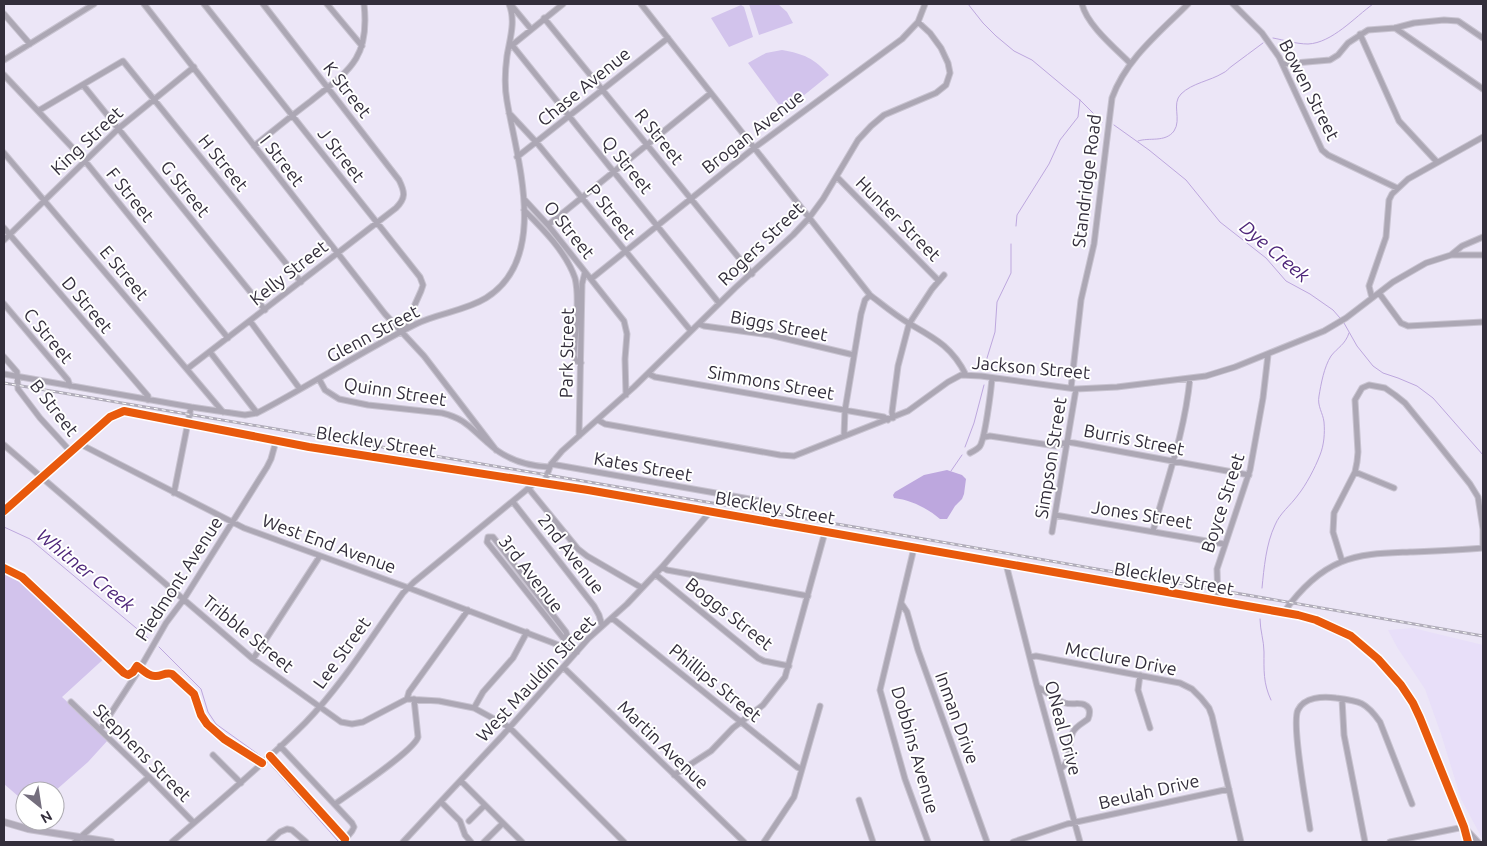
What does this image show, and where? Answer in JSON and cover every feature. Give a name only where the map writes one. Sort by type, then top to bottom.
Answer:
[{"type":"main road","points":[[4,822],[28,829],[110,842]]},
{"type":"street","points":[[80,4],[84,10]]},
{"type":"street","points":[[4,60],[94,4]]},
{"type":"street","name":"I Street","points":[[144,4],[385,314],[403,331],[461,402],[496,450]]},
{"type":"street","name":"J Street","points":[[204,4],[411,265],[423,285],[403,331]]},
{"type":"street","name":"K Street","points":[[263,4],[399,180],[405,196]]},
{"type":"street","points":[[327,4],[362,46]]},
{"type":"street","points":[[254,146],[348,71],[362,46],[366,29],[364,4]]},
{"type":"street","name":"Glenn Street","points":[[509,4],[531,28]]},
{"type":"street","name":"Glenn Street","points":[[4,374],[222,412],[245,415],[258,413],[418,323],[485,299],[502,285],[511,272],[519,253],[524,210],[518,156],[504,79],[511,46],[512,11],[509,4]]},
{"type":"street","points":[[511,46],[563,4]]},
{"type":"street","points":[[641,4],[870,295],[909,324],[946,346],[956,356],[966,375]]},
{"type":"street","name":"Brogan Avenue","points":[[591,279],[754,148],[909,33],[918,22],[925,4]]},
{"type":"street","points":[[1082,4],[1096,28],[1130,63]]},
{"type":"street","name":"Standridge Road","points":[[1074,389],[1081,300],[1094,244],[1112,98],[1118,83],[1130,63],[1188,4]]},
{"type":"street","name":"Bowen Street","points":[[1233,4],[1262,33],[1282,64],[1322,150],[1328,155],[1397,188]]},
{"type":"street","points":[[4,14],[30,44]]},
{"type":"street","name":"R Street","points":[[544,18],[752,274]]},
{"type":"street","points":[[1282,64],[1330,60],[1338,55],[1348,43],[1368,30],[1395,28],[1414,23],[1444,20],[1458,21],[1483,38]]},
{"type":"street","name":"Rogers Street","points":[[544,483],[550,466],[579,436],[626,395],[809,218],[837,177],[858,140],[884,114],[936,93],[946,84],[950,74],[948,63],[936,40],[918,22]]},
{"type":"street","points":[[1395,28],[1483,89]]},
{"type":"street","points":[[1360,34],[1399,121],[1437,162]]},
{"type":"street","name":"Chase Avenue","points":[[518,156],[537,143],[668,38]]},
{"type":"street","name":"Q Street","points":[[511,46],[570,116],[719,303]]},
{"type":"street","name":"H Street","points":[[83,85],[123,61],[301,282]]},
{"type":"street","name":"King Street","points":[[4,240],[119,128],[194,68]]},
{"type":"street","name":"F Street","points":[[4,75],[85,161],[228,338]]},
{"type":"street","points":[[38,112],[83,85]]},
{"type":"street","name":"G Street","points":[[83,85],[265,310]]},
{"type":"street","points":[[548,225],[711,93]]},
{"type":"street","name":"P Street","points":[[509,112],[537,143],[691,331]]},
{"type":"street","points":[[1372,298],[1369,286],[1386,237],[1389,200],[1397,188],[1408,179],[1483,137]]},
{"type":"street","name":"E Street","points":[[4,153],[222,412]]},
{"type":"street","name":"Hunter Street","points":[[837,177],[939,280]]},
{"type":"street","name":"Kelly Street","points":[[187,369],[396,208],[404,200],[405,196]]},
{"type":"street","name":"O Street","points":[[524,198],[619,313],[626,326],[626,395]]},
{"type":"street","points":[[524,210],[552,240],[575,279],[574,356],[576,361],[581,363]]},
{"type":"street","name":"D Street","points":[[4,228],[148,396],[148,400]]},
{"type":"street","points":[[1451,255],[1462,246],[1483,237]]},
{"type":"street","name":"Jackson Street","points":[[598,420],[605,424],[794,456],[890,419],[918,405],[955,378],[966,375],[1074,389],[1117,387],[1222,372],[1268,355],[1335,326],[1409,271],[1426,263],[1451,255],[1483,255]]},
{"type":"street","name":"Park Street","points":[[579,436],[582,284],[585,272]]},
{"type":"street","points":[[890,419],[898,366],[909,324],[944,275]]},
{"type":"street","points":[[1379,293],[1401,323],[1408,326],[1483,322]]},
{"type":"street","points":[[844,436],[845,410],[861,314],[870,295]]},
{"type":"street","name":"C Street","points":[[4,304],[68,380],[70,386]]},
{"type":"street","points":[[250,321],[300,389]]},
{"type":"street","name":"Biggs Street","points":[[699,324],[798,341],[854,355]]},
{"type":"street","points":[[210,352],[258,413]]},
{"type":"street","name":"Boyce Street","points":[[1218,601],[1216,569],[1249,475],[1264,398],[1268,355]]},
{"type":"street","name":"B Street","points":[[4,356],[17,372],[18,389],[70,452]]},
{"type":"street","name":"Simmons Street","points":[[648,374],[890,419]]},
{"type":"street","points":[[970,452],[980,448],[985,437],[984,429],[992,378]]},
{"type":"street","points":[[1153,531],[1174,460],[1190,378]]},
{"type":"street","name":"Quinn Street","points":[[319,379],[325,390],[339,399],[368,405],[442,413],[461,419],[496,450],[521,463],[550,466]]},
{"type":"street","points":[[1284,612],[1304,587],[1328,568],[1342,561],[1384,553],[1483,548],[1483,529],[1478,497],[1470,484],[1405,403],[1385,388],[1369,385],[1362,388],[1355,400],[1358,452],[1355,472],[1334,513],[1333,532],[1342,561]]},
{"type":"street","name":"Simpson Street","points":[[1052,532],[1074,389]]},
{"type":"street","points":[[174,493],[191,407]]},
{"type":"street","name":"Bleckley Street","points":[[4,511],[110,417],[124,411],[276,441],[544,483],[1284,612],[1316,620],[1351,636],[1389,670],[1413,703],[1464,827],[1468,842]]},
{"type":"street","name":"Burris Street","points":[[985,437],[990,436],[1056,446],[1067,442],[1249,475]]},
{"type":"street","name":"Piedmont Avenue","points":[[100,730],[134,678],[166,623],[184,599],[267,467],[276,441]]},
{"type":"street","name":"West End Avenue","points":[[80,444],[232,523],[577,652]]},
{"type":"street","name":"Tribble Street","points":[[4,445],[253,659],[341,722],[352,724],[363,722],[407,699],[439,701],[474,708],[509,727],[624,842]]},
{"type":"street","name":"Kates Street","points":[[550,466],[761,501]]},
{"type":"street","points":[[1355,472],[1394,488]]},
{"type":"street","name":"Lee Street","points":[[172,842],[280,746],[318,707],[409,588],[536,482]]},
{"type":"street","points":[[529,489],[578,549],[642,588]]},
{"type":"street","name":"2nd Avenue","points":[[513,502],[594,606],[599,614],[602,626]]},
{"type":"street","name":"West Mauldin Street","points":[[403,842],[461,781],[577,652],[662,567],[710,512]]},
{"type":"street","name":"Jones Street","points":[[1055,514],[1224,544]]},
{"type":"street","points":[[674,775],[711,751],[740,722],[763,704],[785,677],[790,666],[825,532]]},
{"type":"street","name":"3rd Avenue","points":[[564,639],[567,635],[566,632],[493,538],[488,537],[487,542],[564,639],[568,648]]},
{"type":"street","name":"Dobbins Avenue","points":[[914,548],[880,690],[905,779],[928,842]]},
{"type":"street","points":[[253,659],[320,556]]},
{"type":"street","name":"ONeal Drive","points":[[1006,564],[1080,842]]},
{"type":"street","points":[[662,567],[667,570],[808,596]]},
{"type":"street","name":"Boggs Street","points":[[655,574],[758,658],[790,666]]},
{"type":"street","name":"Inman Drive","points":[[901,604],[907,612],[918,650],[987,842]]},
{"type":"street","points":[[407,699],[468,610]]},
{"type":"street","name":"Phillips Street","points":[[612,618],[796,768],[801,769]]},
{"type":"street","points":[[474,708],[483,692],[513,658],[527,632]]},
{"type":"street","name":"McClure Drive","points":[[1031,657],[1036,656],[1140,675],[1180,683],[1192,689],[1202,698],[1212,716],[1241,842]]},
{"type":"street","name":"Martin Avenue","points":[[563,667],[744,842]]},
{"type":"street","points":[[1140,675],[1138,690],[1150,728]]},
{"type":"street","points":[[1037,686],[1063,703],[1084,704],[1089,710],[1088,719],[1073,733],[1067,763],[1060,769]]},
{"type":"street","points":[[1310,829],[1297,739],[1296,715],[1303,704],[1324,696],[1364,703],[1372,710],[1380,722],[1412,804]]},
{"type":"street","points":[[335,804],[417,741],[414,699]]},
{"type":"street","points":[[1342,699],[1344,735],[1365,842]]},
{"type":"street","name":"Stephens Street","points":[[71,702],[194,823]]},
{"type":"street","points":[[764,842],[794,796],[820,706]]},
{"type":"street","points":[[280,746],[354,827],[343,842]]},
{"type":"street","points":[[213,755],[241,782]]},
{"type":"street","points":[[75,842],[149,777]]},
{"type":"street","points":[[461,781],[522,842]]},
{"type":"street","name":"Beulah Drive","points":[[1013,842],[1075,823],[1229,789]]},
{"type":"street","points":[[859,800],[873,842]]},
{"type":"street","points":[[441,802],[460,821],[465,835],[471,842]]},
{"type":"street","points":[[469,820],[485,805]]},
{"type":"street","points":[[484,842],[503,823]]},
{"type":"street","points":[[1390,842],[1464,827]]},
{"type":"street","name":"Bleckley Street","points":[[1464,827],[1478,842]]},
{"type":"street","points":[[269,842],[280,832],[287,829],[292,830],[306,842]]},
{"type":"shaded area","points":[[749,4],[778,4],[787,12],[793,23],[759,35]]},
{"type":"shaded area","points":[[741,5],[744,7],[753,37],[729,47],[711,18]]},
{"type":"shaded area","points":[[782,50],[797,53],[808,58],[818,64],[829,75],[787,109],[782,109],[748,63],[766,53]]},
{"type":"shaded area","points":[[947,470],[962,475],[966,479],[962,499],[947,519],[940,519],[918,505],[894,498],[895,492],[924,475]]},
{"type":"shaded area","points":[[4,566],[22,573],[108,655],[62,697],[108,740],[88,762],[65,782],[15,781],[15,793],[4,784]]},
{"type":"shaded area","points":[[1413,628],[1483,645],[1483,840],[1461,799],[1425,689],[1388,630]]},
{"type":"waterway","name":"Dye Creek","points":[[968,4],[996,36],[1014,51],[1032,60],[1080,100],[1102,122]]},
{"type":"waterway","points":[[1273,38],[1295,43],[1317,43],[1343,28],[1373,4]]},
{"type":"waterway","points":[[1138,141],[1170,135],[1174,131],[1177,122],[1178,98],[1185,90],[1224,72],[1263,43]]},
{"type":"waterway","points":[[1016,226],[1017,215],[1049,164],[1060,140],[1078,117],[1080,100]]},
{"type":"waterway","name":"Dye Creek","points":[[1114,125],[1186,180],[1220,222],[1266,258],[1286,281],[1310,294],[1333,310],[1340,318]]},
{"type":"waterway","points":[[986,369],[987,358],[995,332],[997,302],[1011,273],[1011,244]]},
{"type":"waterway","name":"Dye Creek","points":[[1344,323],[1357,346],[1373,366],[1383,373],[1417,386],[1433,398],[1483,455]]},
{"type":"waterway","points":[[1262,588],[1267,548],[1275,525],[1304,486],[1313,471],[1321,451],[1324,439],[1323,419],[1319,406],[1322,381],[1326,365],[1331,356],[1349,333]]},
{"type":"waterway","points":[[965,447],[974,423],[984,385]]},
{"type":"waterway","points":[[951,471],[962,455]]},
{"type":"waterway","name":"Whitner Creek","points":[[4,527],[30,539],[148,638]]},
{"type":"waterway","points":[[1260,619],[1264,648],[1265,682],[1271,700]]},
{"type":"waterway","name":"Whitner Creek","points":[[159,647],[201,689],[208,712],[216,724],[262,757]]},
{"type":"waterway","name":"Whitner Creek","points":[[270,764],[338,841]]},
{"type":"railway","points":[[4,383],[1483,636]]},
{"type":"cycle path","points":[[4,511],[110,417],[124,411],[309,447],[588,490],[1298,615],[1316,620],[1351,636],[1378,659],[1401,685],[1420,718],[1464,827],[1468,842]]},
{"type":"cycle path","points":[[4,568],[22,577],[124,673],[128,675],[137,666],[153,676],[167,673],[172,674],[194,694],[201,715],[207,724],[224,739],[262,763]]},
{"type":"cycle path","points":[[270,756],[345,839]]}]
